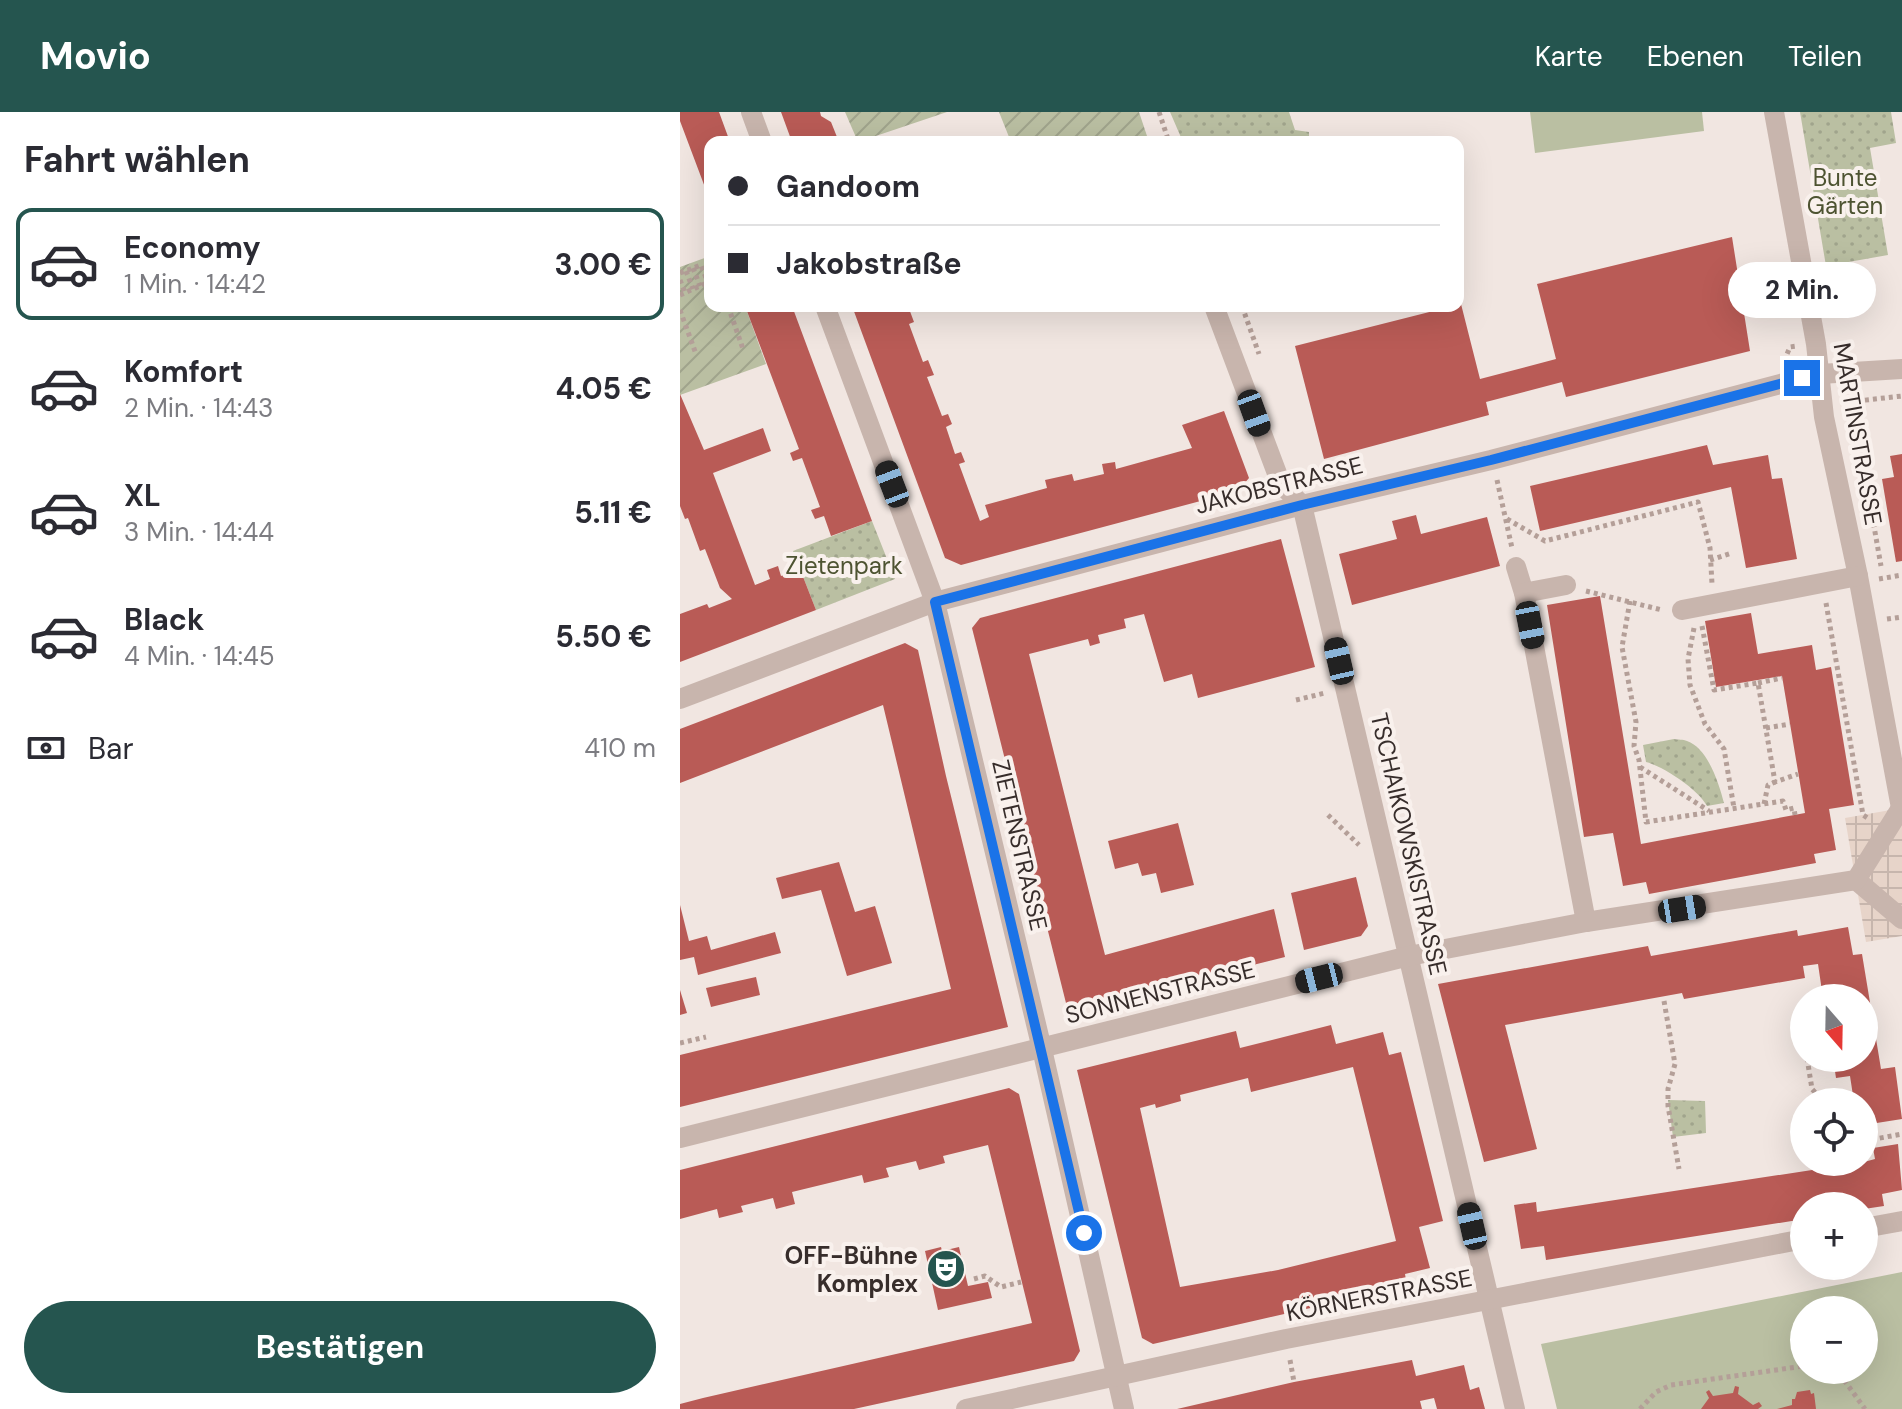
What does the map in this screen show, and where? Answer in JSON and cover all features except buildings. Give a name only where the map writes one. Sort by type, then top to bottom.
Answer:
[{"type":"street","points":[[751,112],[760,136]]},
{"type":"street","name":"MARTINSTRASSE","points":[[1774,112],[1820,374],[1824,417],[1902,809]]},
{"type":"street","name":"ZIETENSTRASSE","points":[[827,312],[935,602],[1124,1409]]},
{"type":"street","name":"TSCHAIKOWSKISTRASSE","points":[[1216,312],[1281,484],[1302,505],[1515,1409]]},
{"type":"street","name":"JAKOBSTRASSE","points":[[680,699],[935,602],[1820,374],[1902,369]]},
{"type":"street","points":[[1513,563],[1524,593],[1586,922]]},
{"type":"street","points":[[1682,610],[1858,576]]},
{"type":"street","points":[[1524,593],[1566,585]]},
{"type":"street","points":[[1902,809],[1856,880],[1902,919]]},
{"type":"street","name":"SONNENSTRASSE","points":[[680,1138],[1409,956],[1586,922],[1856,880]]},
{"type":"street","points":[[1878,1225],[1902,1221]]},
{"type":"street","name":"KÖRNERSTRASSE","points":[[966,1409],[1286,1339],[1790,1242]]},
{"type":"path","points":[[1159,112],[1167,136]]},
{"type":"path","points":[[693,289],[683,272],[701,265],[704,271]]},
{"type":"path","points":[[693,268],[700,286]]},
{"type":"path","points":[[680,280],[683,294],[704,284]]},
{"type":"path","points":[[680,310],[696,354]]},
{"type":"path","points":[[730,312],[743,349]]},
{"type":"path","points":[[1857,401],[1902,396]]},
{"type":"path","points":[[1491,460],[1507,519],[1513,563]]},
{"type":"path","points":[[1507,519],[1545,541],[1698,502],[1710,548],[1710,577]]},
{"type":"path","points":[[1710,560],[1732,553]]},
{"type":"path","points":[[1893,576],[1902,575]]},
{"type":"path","points":[[1822,583],[1863,815],[1886,832]]},
{"type":"path","points":[[1566,585],[1670,612],[1682,610]]},
{"type":"path","points":[[1630,601],[1622,647],[1636,722],[1634,746],[1646,822],[1783,801],[1786,810],[1794,808],[1795,815]]},
{"type":"path","points":[[1734,808],[1724,749],[1699,712],[1687,672],[1690,644],[1700,617],[1714,690],[1782,678]]},
{"type":"path","points":[[1758,683],[1775,782]]},
{"type":"path","points":[[1296,700],[1319,694]]},
{"type":"path","points":[[1766,728],[1790,724]]},
{"type":"path","points":[[1639,766],[1710,812]]},
{"type":"path","points":[[1764,804],[1768,785],[1798,774]]},
{"type":"path","points":[[1328,815],[1362,848]]},
{"type":"path","points":[[1664,1001],[1675,1064],[1668,1089],[1668,1106],[1679,1169]]},
{"type":"path","points":[[680,1043],[706,1037]]},
{"type":"path","points":[[1878,1138],[1902,1134]]},
{"type":"path","points":[[974,1279],[985,1276],[1001,1287],[1021,1282]]},
{"type":"path","points":[[1640,1409],[1656,1392],[1671,1385],[1790,1368]]},
{"type":"path","points":[[1847,1384],[1865,1409]]},
{"type":"green space","points":[[845,112],[947,112],[876,136],[855,136]]},
{"type":"green space","points":[[999,112],[1139,112],[1147,136],[1009,136]]},
{"type":"green space","points":[[1170,112],[1289,112],[1295,130],[1309,132],[1309,136],[1180,136]]},
{"type":"green space","points":[[1530,112],[1702,112],[1704,131],[1535,153]]},
{"type":"green space","name":"Bunte Gärten","points":[[1800,112],[1891,112],[1896,143],[1870,148],[1888,255],[1826,266]]},
{"type":"green space","points":[[704,258],[704,312],[747,312],[766,364],[680,395],[680,267]]},
{"type":"green space","name":"Zietenpark","points":[[872,521],[895,579],[816,610],[793,551]]},
{"type":"green space","points":[[1674,739],[1687,741],[1701,751],[1712,768],[1724,803],[1707,806],[1680,780],[1646,762],[1643,745]]},
{"type":"green space","points":[[1668,1100],[1705,1101],[1706,1133],[1673,1137]]},
{"type":"green space","points":[[1902,1272],[1902,1409],[1557,1409],[1541,1344],[1862,1280],[1878,1280],[1878,1277]]},
{"type":"shaded area","points":[[1902,808],[1902,936],[1866,942],[1845,818]]},
{"type":"place","name":"OFF-Bühne Komplex","points":[[946,1269]]},
{"type":"route","points":[[1084,1233],[935,602],[1802,378]]}]
